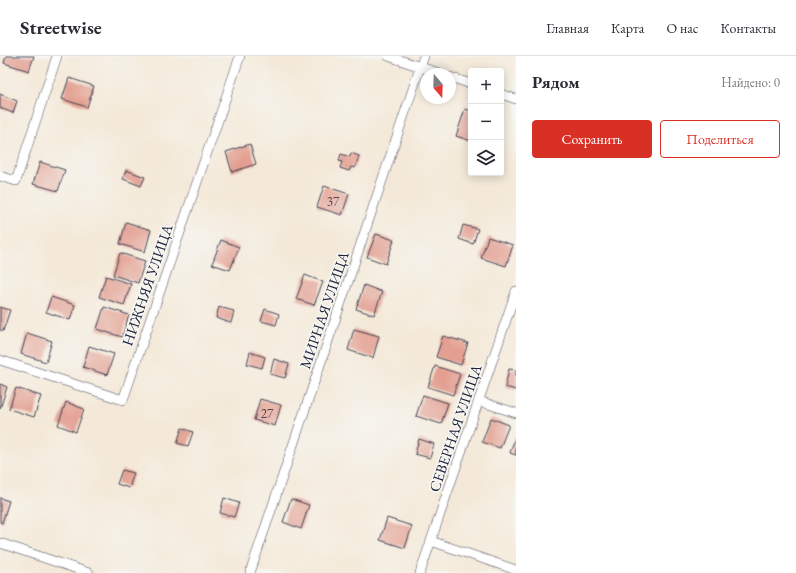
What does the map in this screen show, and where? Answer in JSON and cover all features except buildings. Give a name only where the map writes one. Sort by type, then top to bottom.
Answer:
[{"type":"street","points":[[0,176],[16,181],[57,56]]},
{"type":"street","name":"НИЖНЯЯ УЛИЦА","points":[[0,360],[123,400],[240,56]]},
{"type":"street","points":[[388,56],[423,68]]},
{"type":"street","name":"МИРНАЯ УЛИЦА","points":[[250,573],[424,56]]},
{"type":"street","points":[[456,79],[468,83]]},
{"type":"street","points":[[504,95],[516,99]]},
{"type":"street","name":"СЕВЕРНАЯ УЛИЦА","points":[[420,573],[516,292]]},
{"type":"street","points":[[479,401],[516,413]]},
{"type":"street","points":[[431,542],[516,570]]},
{"type":"street","points":[[0,543],[89,573]]}]
